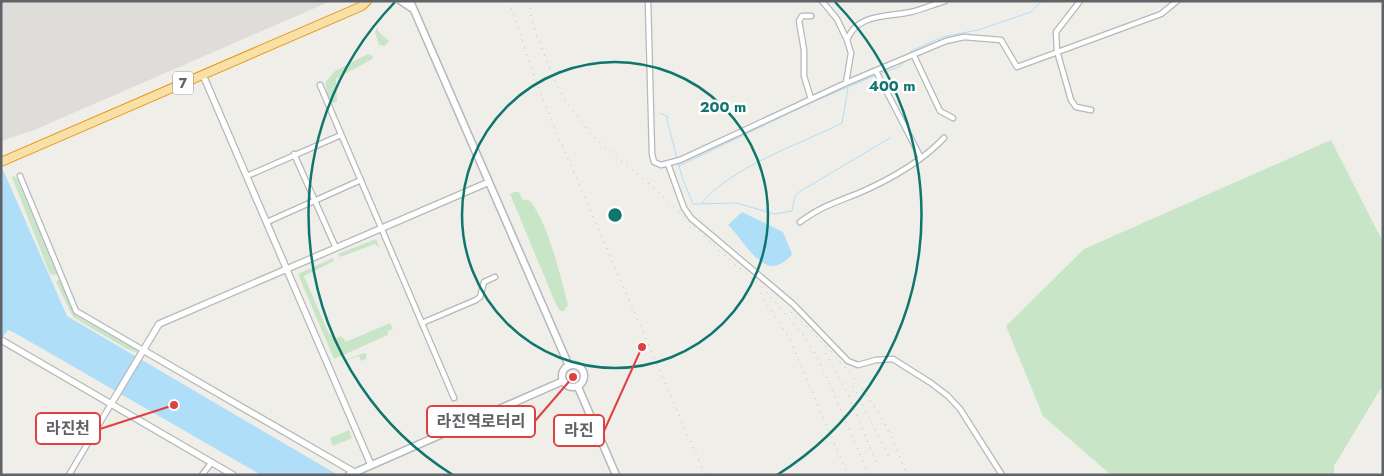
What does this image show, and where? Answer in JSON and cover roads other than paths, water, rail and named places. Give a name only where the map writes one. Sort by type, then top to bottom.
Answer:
[{"type":"highway","name":"7","points":[[3,161],[364,4]]},
{"type":"main road","points":[[364,4],[374,1]]},
{"type":"main road","points":[[401,1],[414,9]]},
{"type":"main road","points":[[410,1],[569,366]]},
{"type":"main road","points":[[569,366],[577,366],[584,372],[584,380],[578,387],[570,387],[563,381],[563,372],[569,366]]},
{"type":"main road","points":[[351,474],[563,381]]},
{"type":"main road","points":[[578,387],[616,475]]},
{"type":"street","points":[[648,1],[652,154],[654,162],[661,165],[668,164],[718,143],[846,83],[946,41],[964,37],[1001,40],[1017,67],[1161,14],[1177,1]]},
{"type":"street","points":[[822,1],[837,18],[851,53],[846,83]]},
{"type":"street","points":[[847,40],[862,22],[870,18],[910,12],[945,1]]},
{"type":"street","points":[[1080,1],[1056,32],[1057,51],[1071,100],[1076,107],[1091,110]]},
{"type":"street","points":[[811,16],[802,16],[799,21],[804,50],[804,76],[812,99]]},
{"type":"street","points":[[914,56],[940,111],[953,118]]},
{"type":"street","points":[[876,71],[921,158]]},
{"type":"street","points":[[203,75],[371,465]]},
{"type":"street","points":[[320,85],[454,398]]},
{"type":"street","points":[[247,176],[341,135]]},
{"type":"street","points":[[800,222],[822,206],[877,184],[921,158],[944,138]]},
{"type":"street","points":[[294,154],[336,248]]},
{"type":"street","points":[[668,164],[684,208],[700,226],[793,304],[848,361],[858,364],[893,359],[913,370],[948,396],[965,416],[1002,475]]},
{"type":"street","points":[[20,176],[76,311],[351,474]]},
{"type":"street","points":[[267,222],[361,180]]},
{"type":"street","points":[[69,475],[159,324],[489,182]]},
{"type":"street","points":[[422,323],[476,300],[480,297],[482,285],[495,277]]},
{"type":"street","points":[[3,341],[233,475]]},
{"type":"street","points":[[202,475],[212,462]]},
{"type":"water","points":[[1,170],[4,172],[67,316],[338,475],[261,475],[15,333],[8,330],[1,339]]},
{"type":"water","points":[[742,212],[783,232],[792,254],[787,260],[773,266],[765,264],[751,252],[728,225]]},
{"type":"waterway","points":[[907,55],[911,51],[942,37],[978,30],[1031,12],[1042,1]]},
{"type":"waterway","points":[[880,74],[901,66],[904,61]]},
{"type":"waterway","points":[[679,166],[815,101],[876,75]]},
{"type":"waterway","points":[[702,203],[730,178],[748,167],[842,123],[848,88]]},
{"type":"waterway","points":[[660,113],[668,117],[667,120],[682,177],[693,204],[736,203],[775,214],[792,211],[795,196],[799,192],[890,138]]},
{"type":"railway","points":[[509,1],[534,76],[556,131],[705,475]]},
{"type":"railway","points":[[530,1],[530,12],[536,34],[556,84],[566,101],[593,137],[655,189],[724,255],[762,287],[801,332],[819,360],[869,475]]},
{"type":"railway","points":[[760,293],[789,338],[848,475]]},
{"type":"railway","points":[[791,312],[829,350],[875,407],[893,441],[907,475]]},
{"type":"railway","points":[[825,353],[847,392],[876,462]]},
{"type":"railway","points":[[853,386],[889,457]]},
{"type":"place","name":"라진","points":[[642,347]]},
{"type":"place","name":"라진역로터리","points":[[573,377]]},
{"type":"place","name":"라진천","points":[[174,405]]}]
